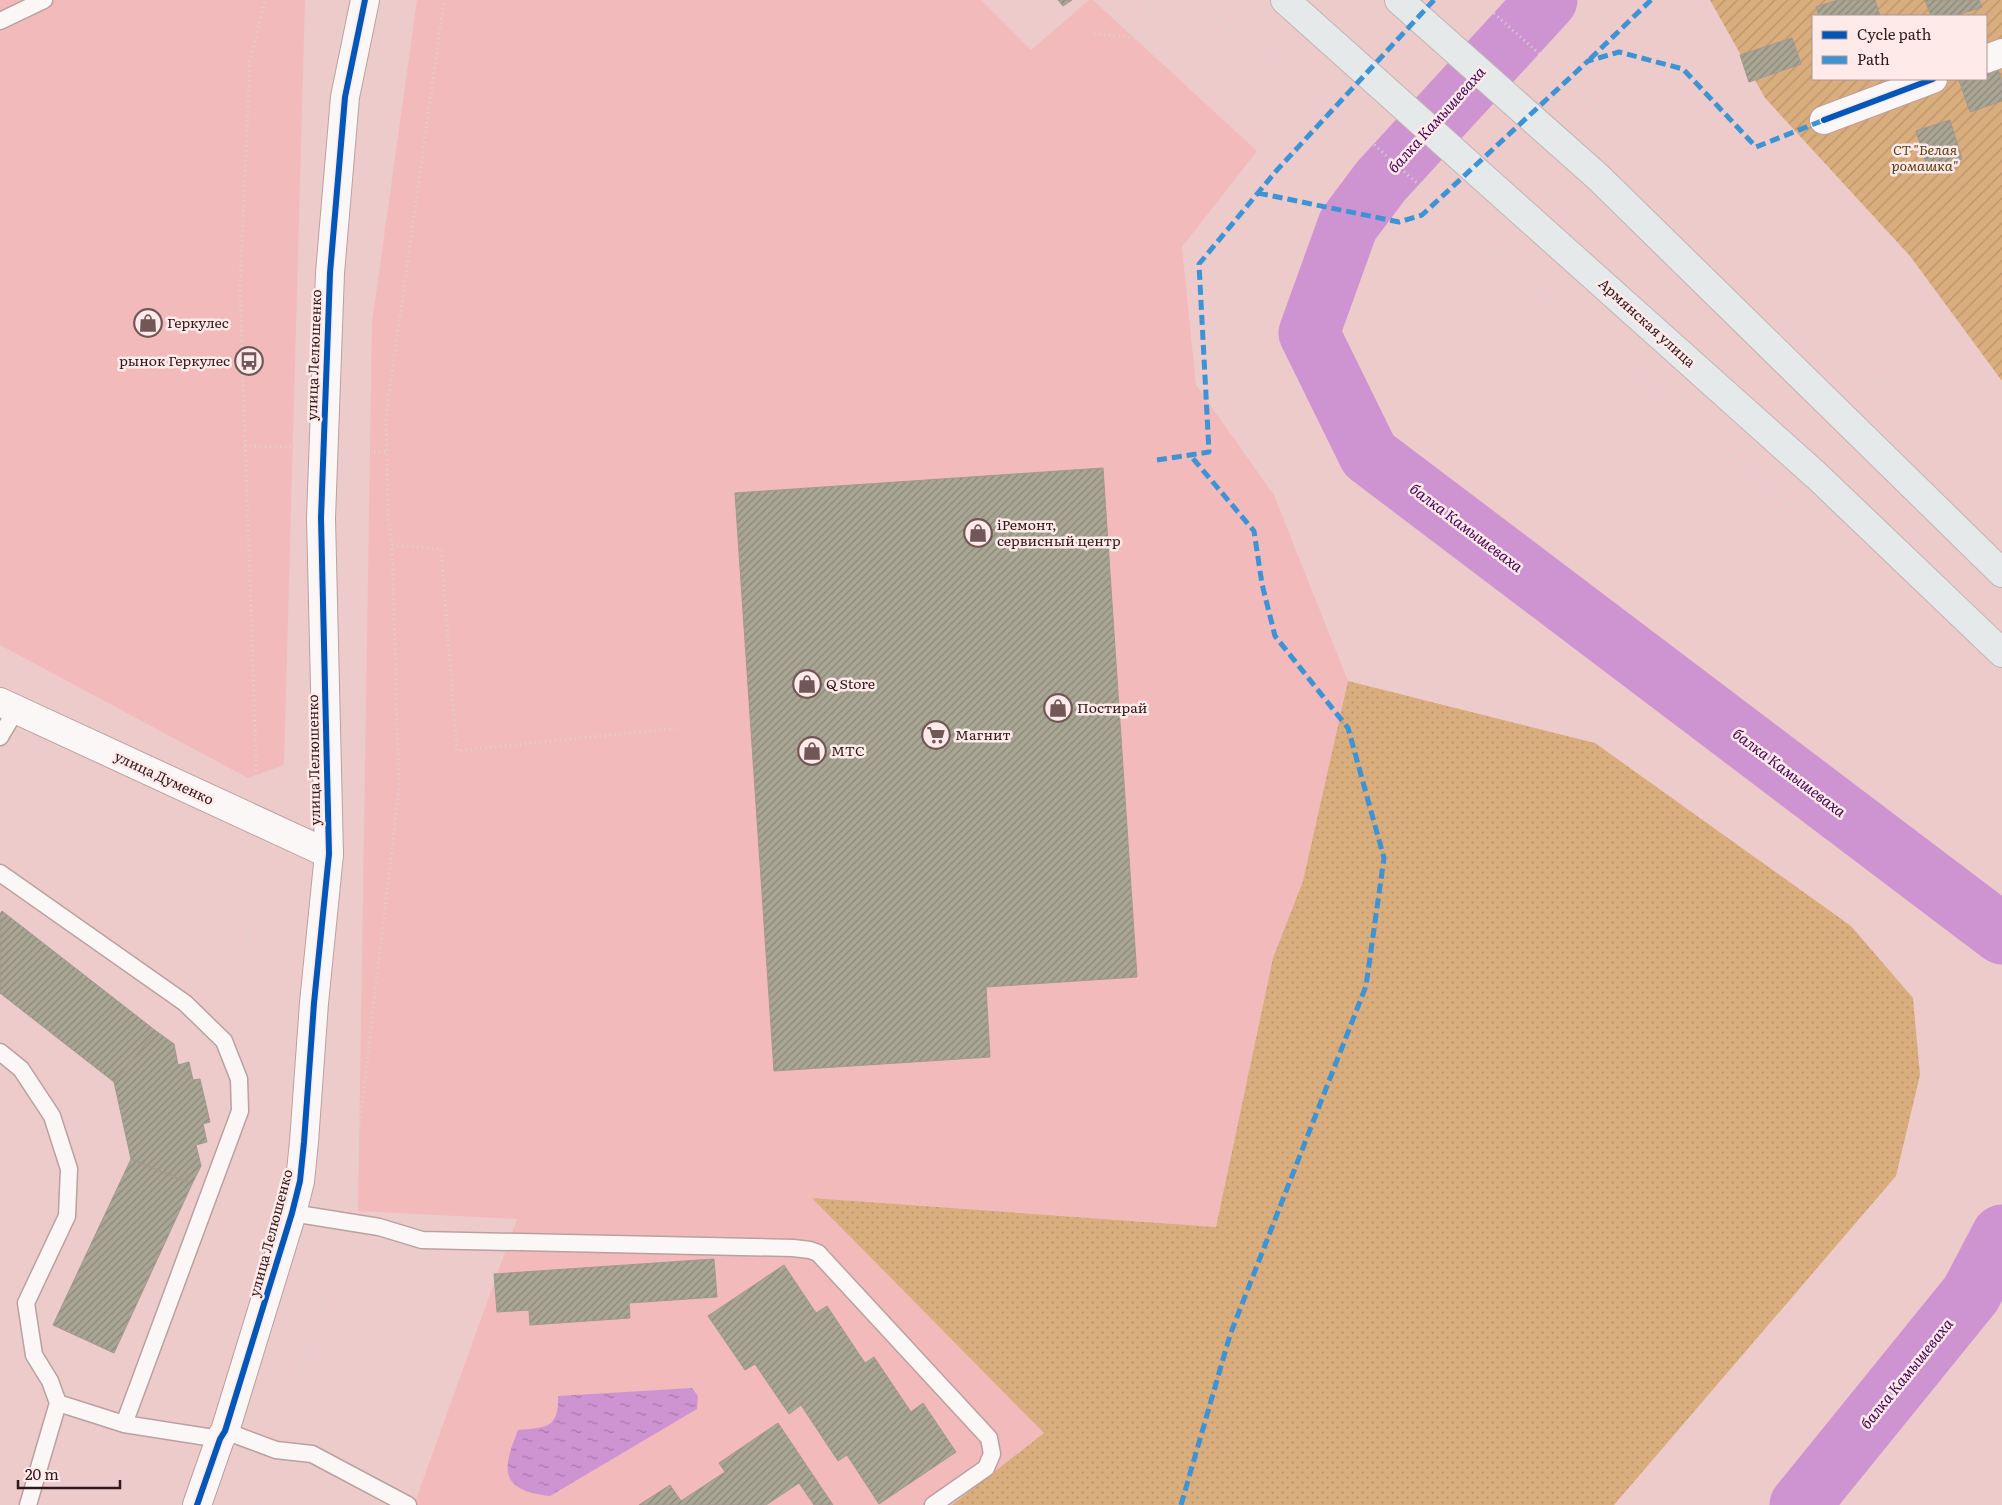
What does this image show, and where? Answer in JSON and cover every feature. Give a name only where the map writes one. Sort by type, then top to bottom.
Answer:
[{"type":"main road","name":"Армянская улица","points":[[1286,0],[1817,476],[2002,653]]},
{"type":"main road","points":[[1399,0],[1598,177],[2002,573]]},
{"type":"street","name":"улица Лелюшенко","points":[[197,1505],[222,1435],[292,1213],[300,1181],[314,1003],[329,854],[321,518],[330,273],[345,97],[365,0]]},
{"type":"street","points":[[1987,59],[2002,53]]},
{"type":"street","points":[[1824,120],[1930,80]]},
{"type":"street","name":"улица Думенко","points":[[8,706],[329,854]]},
{"type":"lane","points":[[0,20],[44,0]]},
{"type":"lane","points":[[0,737],[8,706]]},
{"type":"lane","points":[[0,874],[185,1003],[224,1041],[239,1079],[240,1111],[124,1424]]},
{"type":"lane","points":[[0,1052],[21,1068],[52,1116],[69,1169],[67,1216],[26,1303],[34,1355],[50,1381],[58,1403],[28,1505]]},
{"type":"lane","points":[[292,1213],[379,1228],[422,1240],[793,1248],[818,1253],[989,1438],[992,1454],[986,1468],[933,1505]]},
{"type":"lane","points":[[58,1403],[124,1424],[222,1435],[276,1450],[312,1454],[408,1505]]},
{"type":"path","points":[[213,1031],[246,994],[256,756],[240,288],[250,61],[266,0]]},
{"type":"path","points":[[257,1505],[348,1222],[354,1193],[358,1138],[399,789],[392,545],[388,515],[386,417],[444,0]]},
{"type":"path","points":[[1094,34],[1144,39],[1152,0]]},
{"type":"path","points":[[1190,0],[1284,64],[1514,270],[1875,578]]},
{"type":"path","points":[[1479,0],[1634,138],[2002,504]]},
{"type":"path","points":[[392,545],[442,549],[457,751],[577,740],[677,728]]},
{"type":"path","points":[[1988,680],[2002,693]]},
{"type":"shaded area","name":"Геркулес","points":[[0,0],[305,0],[284,765],[248,778],[0,645]]},
{"type":"shaded area","points":[[417,0],[981,0],[1031,50],[1089,0],[1093,0],[1257,151],[1182,247],[1196,385],[1274,495],[1348,681],[1303,881],[1273,958],[1216,1227],[813,1198],[1044,1433],[952,1505],[414,1505],[517,1219],[358,1211],[372,323]]},
{"type":"green space","name":"СТ \"Белая ромашка\"","points":[[1710,0],[2002,0],[2002,381],[1910,256],[1765,98]]},
{"type":"green space","points":[[1348,681],[1595,743],[1851,926],[1913,998],[1920,1075],[1896,1176],[1614,1505],[952,1505],[1044,1433],[812,1198],[1216,1227],[1273,958],[1303,881]]},
{"type":"water","points":[[692,1388],[698,1396],[697,1409],[550,1496],[521,1489],[513,1483],[509,1476],[509,1456],[518,1430],[543,1427],[549,1424],[556,1415],[558,1396]]},
{"type":"building","points":[[1058,0],[1072,0],[1063,6]]},
{"type":"building","points":[[1838,0],[1875,0],[1880,15],[1819,15],[1816,7]]},
{"type":"building","points":[[1925,0],[1979,0],[1982,7],[1957,15],[1931,15]]},
{"type":"building","points":[[1792,38],[1801,64],[1749,82],[1740,55]]},
{"type":"building","points":[[1997,66],[2002,81],[2002,101],[1970,112],[1959,80],[1987,80],[1987,70]]},
{"type":"building","points":[[1950,120],[1962,159],[1928,169],[1916,131]]},
{"type":"building","name":"Магнит","points":[[1103,468],[1137,977],[986,987],[990,1057],[774,1071],[735,493]]},
{"type":"building","points":[[2,911],[156,1031],[114,1082],[0,993],[0,914]]},
{"type":"building","points":[[156,1031],[174,1044],[178,1065],[189,1062],[193,1080],[200,1079],[210,1122],[203,1124],[207,1142],[196,1145],[201,1166],[192,1184],[131,1159],[114,1082]]},
{"type":"building","points":[[131,1159],[192,1184],[114,1353],[53,1325]]},
{"type":"building","points":[[714,1259],[717,1297],[629,1303],[630,1318],[530,1325],[529,1310],[497,1312],[494,1274]]},
{"type":"building","points":[[784,1265],[816,1313],[827,1306],[865,1363],[874,1357],[911,1412],[923,1403],[956,1452],[879,1504],[847,1455],[838,1461],[801,1405],[789,1414],[755,1364],[745,1370],[708,1316]]},
{"type":"building","points":[[778,1423],[833,1505],[814,1505],[799,1483],[766,1505],[639,1505],[670,1485],[681,1501],[725,1472],[719,1463]]},
{"type":"waterway","name":"балка Камышеваха","points":[[1547,0],[1381,181],[1348,225],[1309,333],[1369,455],[2002,934]]},
{"type":"waterway","name":"балка Камышеваха","points":[[1800,1505],[1971,1294],[2002,1235]]},
{"type":"marked path","points":[[1157,460],[1209,452],[1199,264],[1277,170],[1434,0]]},
{"type":"marked path","points":[[1590,59],[1651,0]]},
{"type":"marked path","points":[[1258,193],[1399,222],[1422,215],[1588,61],[1619,52],[1683,69],[1756,147],[1824,120]]},
{"type":"marked path","points":[[1181,1505],[1230,1335],[1366,986],[1384,858],[1348,728],[1275,636],[1262,584],[1254,531],[1190,455]]},
{"type":"cycle path","points":[[197,1505],[220,1439],[225,1431],[292,1213],[300,1181],[314,1003],[329,854],[321,518],[330,273],[345,97],[365,0]]},
{"type":"cycle path","points":[[1824,120],[1930,80]]},
{"type":"place","name":"Геркулес","points":[[148,323]]},
{"type":"place","name":"рынок Геркулес","points":[[249,361]]},
{"type":"place","name":"iРемонт, сервисный центр","points":[[978,533]]},
{"type":"place","name":"Q Store","points":[[807,684]]},
{"type":"place","name":"Постирай","points":[[1058,708]]},
{"type":"place","name":"Магнит","points":[[936,735]]},
{"type":"place","name":"МТС","points":[[812,751]]}]
